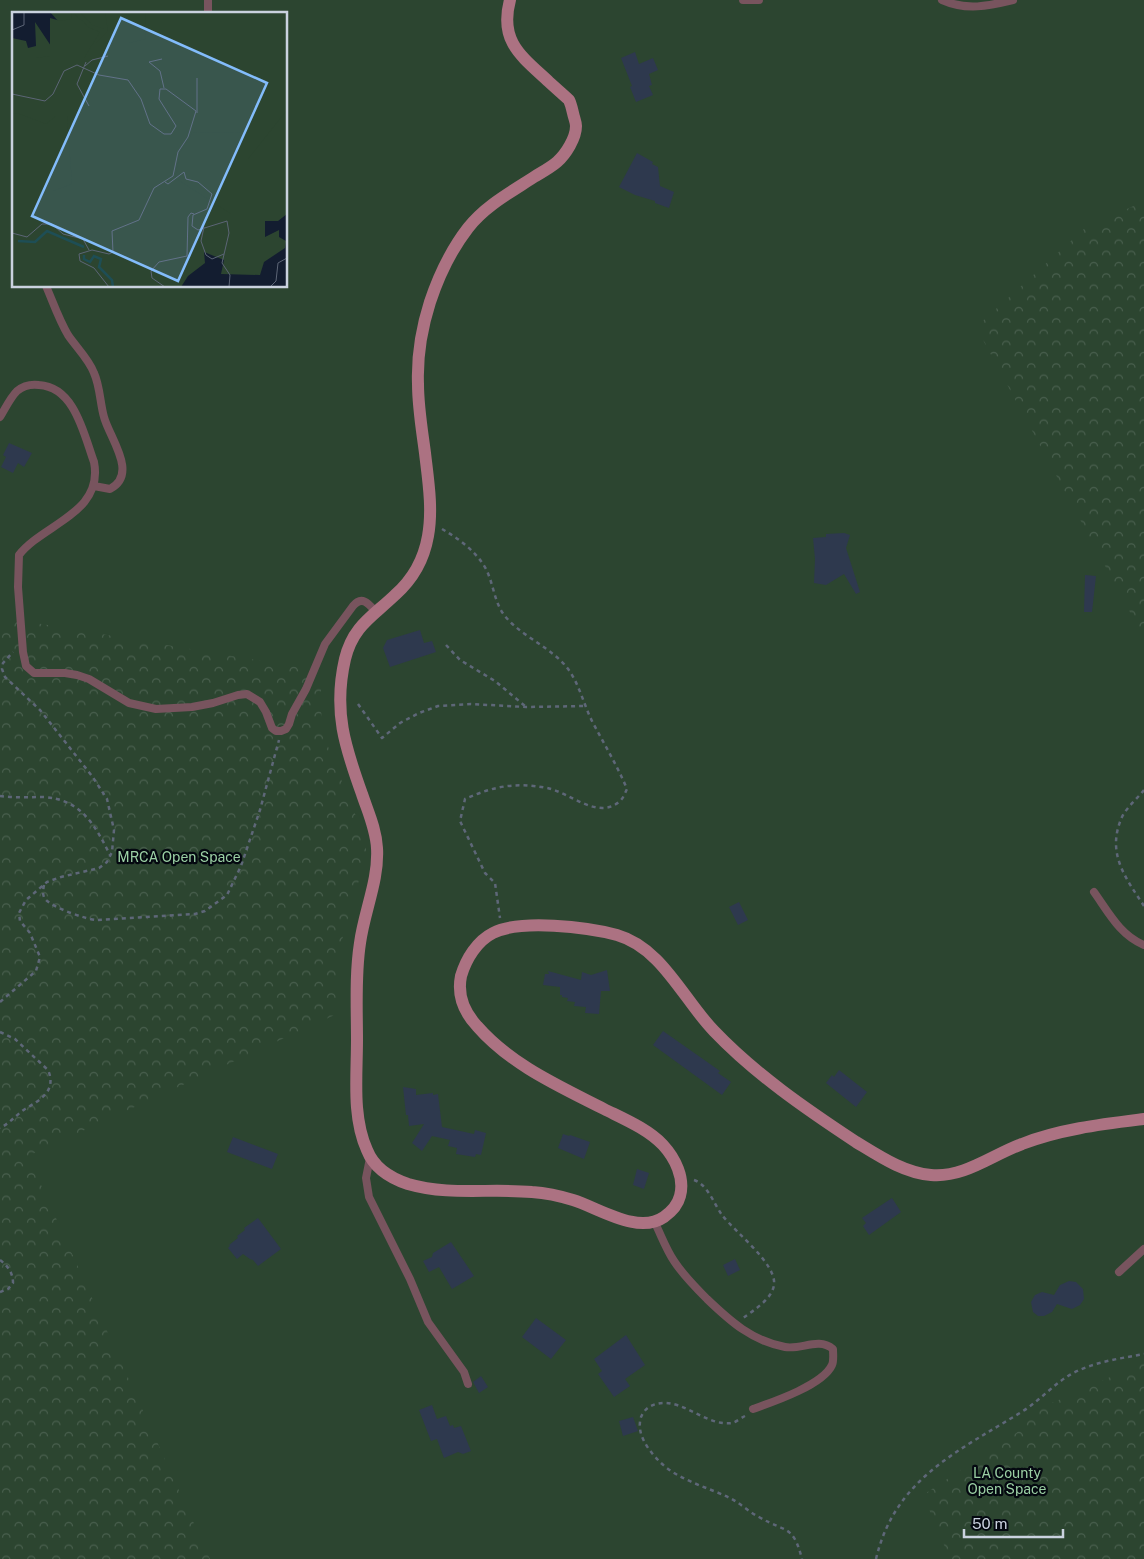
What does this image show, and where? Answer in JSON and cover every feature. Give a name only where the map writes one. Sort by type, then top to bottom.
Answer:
[{"type":"main road","points":[[510,0],[506,15],[510,39],[525,60],[568,99],[576,124],[576,135],[560,160],[498,201],[471,223],[448,259],[437,284],[427,311],[417,381],[428,475],[430,517],[428,540],[412,577],[356,633],[347,650],[342,674],[341,724],[346,748],[370,816],[377,843],[375,874],[363,923],[356,973],[358,1120],[370,1158],[379,1169],[400,1182],[441,1192],[540,1193],[578,1202],[640,1224],[655,1223],[668,1215],[676,1205],[680,1197],[681,1175],[670,1152],[658,1139],[530,1071],[487,1038],[469,1017],[464,1008],[460,990],[462,969],[483,939],[502,930],[520,925],[556,926],[601,932],[621,936],[632,941],[652,956],[713,1030],[776,1087],[830,1125],[884,1159],[919,1174],[949,1175],[965,1170],[1027,1142],[1070,1131],[1144,1119]]},
{"type":"lane","points":[[744,0],[760,0]]},
{"type":"lane","points":[[942,0],[963,8],[992,5],[1013,0]]},
{"type":"lane","points":[[47,288],[68,334],[94,372],[104,420],[119,449],[122,465],[121,476],[117,485],[110,489],[94,486]]},
{"type":"lane","points":[[0,417],[12,396],[28,386],[45,385],[62,393],[74,412],[94,462],[96,478],[94,486],[84,502],[75,511],[34,541],[19,556],[18,587],[24,661],[29,670],[34,673],[77,675],[129,703],[156,709],[192,707],[213,703],[238,694],[247,694],[260,702],[272,728],[276,731],[281,731],[286,729],[289,724],[325,644],[356,602],[367,602],[376,611]]},
{"type":"lane","points":[[1094,892],[1120,929],[1135,941],[1144,945]]},
{"type":"lane","points":[[370,1158],[366,1178],[369,1197],[410,1279],[428,1322],[464,1372],[468,1384]]},
{"type":"lane","points":[[655,1223],[674,1261],[691,1283],[733,1324],[770,1344],[788,1347],[819,1343],[828,1345],[833,1349],[833,1364],[824,1376],[785,1397],[753,1409]]},
{"type":"lane","points":[[1119,1272],[1144,1250]]},
{"type":"path","points":[[440,528],[470,547],[486,570],[493,593],[503,613],[524,633],[560,660],[571,672],[592,720],[618,767],[627,789],[620,801],[609,808],[596,807],[549,788],[515,784],[487,789],[465,798],[460,821],[485,874],[496,883],[502,930]]},
{"type":"path","points":[[0,1002],[36,970],[39,965],[40,957],[30,933],[20,921],[19,914],[26,900],[44,885],[61,877],[99,868],[107,862],[114,830],[107,799],[92,776],[40,710],[5,677],[2,669],[3,663],[22,642]]},
{"type":"path","points":[[446,645],[460,660],[495,681],[526,707]]},
{"type":"path","points":[[358,704],[382,738],[400,723],[438,706],[471,704],[526,707],[586,706]]},
{"type":"path","points":[[44,885],[42,893],[46,900],[83,918],[96,920],[195,914],[205,911],[220,902],[227,896],[241,866],[260,810],[281,731]]},
{"type":"path","points":[[1144,790],[1123,816],[1117,840],[1116,854],[1122,873],[1144,906]]},
{"type":"path","points":[[0,796],[45,797],[68,802],[86,815],[94,824],[110,855]]},
{"type":"path","points":[[0,1032],[15,1039],[48,1070],[50,1076],[50,1085],[44,1097],[0,1128]]},
{"type":"path","points":[[681,1175],[697,1181],[710,1195],[722,1215],[757,1251],[768,1266],[774,1279],[774,1288],[763,1302],[733,1324]]},
{"type":"path","points":[[0,1260],[13,1277],[13,1283],[8,1289],[0,1292]]},
{"type":"path","points":[[876,1559],[880,1540],[894,1511],[914,1486],[938,1465],[976,1438],[1025,1410],[1069,1376],[1098,1363],[1144,1354]]},
{"type":"path","points":[[753,1409],[732,1423],[714,1420],[669,1402],[657,1402],[645,1409],[640,1422],[641,1432],[649,1452],[668,1470],[733,1500],[759,1518],[788,1531],[797,1542],[802,1559]]},
{"type":"green space","name":"LA County Open Space","points":[[0,0],[1144,0],[1144,1559],[0,1559]]},
{"type":"green space","points":[[1144,201],[1144,638],[976,327],[1084,229]]},
{"type":"green space","name":"MRCA Open Space","points":[[0,617],[321,671],[321,711],[325,739],[364,836],[365,859],[340,947],[337,977],[339,1013],[28,1156],[210,1559],[0,1559]]},
{"type":"green space","name":"LA County Open Space","points":[[1144,1362],[1144,1559],[950,1559],[923,1495],[1022,1429],[1018,1418]]},
{"type":"building","points":[[635,52],[639,64],[653,58],[658,70],[649,74],[652,85],[649,86],[653,95],[636,102],[621,58]]},
{"type":"building","points":[[637,153],[658,167],[660,186],[674,192],[669,208],[619,187]]},
{"type":"building","points":[[9,443],[32,453],[24,467],[18,463],[13,473],[1,467],[6,457],[3,455]]},
{"type":"building","points":[[844,533],[850,535],[846,548],[860,592],[856,594],[844,574],[826,585],[814,583],[815,559],[813,538],[826,537],[826,534]]},
{"type":"building","points":[[1085,575],[1096,576],[1092,612],[1084,612]]},
{"type":"building","points":[[420,630],[424,643],[432,641],[436,652],[390,667],[383,648],[387,640]]},
{"type":"building","points":[[739,902],[748,920],[738,925],[729,907]]},
{"type":"building","points":[[607,970],[610,991],[601,991],[599,1014],[585,1013],[586,1007],[574,1006],[575,1002],[567,1001],[568,998],[560,995],[560,987],[543,985],[545,974],[549,974],[548,971],[581,980],[582,972],[591,975]]},
{"type":"building","points":[[663,1031],[720,1071],[718,1073],[731,1082],[722,1095],[653,1045]]},
{"type":"building","points":[[839,1070],[867,1092],[856,1107],[826,1083]]},
{"type":"building","points":[[403,1087],[416,1089],[416,1095],[438,1094],[442,1127],[474,1134],[475,1130],[486,1133],[481,1155],[476,1154],[475,1157],[456,1154],[457,1148],[448,1146],[450,1140],[432,1136],[422,1151],[412,1143],[424,1124],[409,1126]]},
{"type":"building","points":[[563,1134],[590,1142],[584,1159],[558,1148]]},
{"type":"building","points":[[233,1137],[278,1154],[272,1169],[227,1152]]},
{"type":"building","points":[[637,1169],[649,1173],[644,1189],[633,1185]]},
{"type":"building","points":[[892,1198],[901,1212],[869,1235],[863,1226],[866,1223],[862,1218]]},
{"type":"building","points":[[258,1218],[281,1249],[258,1266],[253,1260],[243,1254],[237,1259],[228,1248],[238,1238],[237,1236],[245,1230],[244,1228]]},
{"type":"building","points":[[451,1242],[474,1276],[452,1289],[439,1267],[429,1272],[423,1261],[432,1257],[433,1253]]},
{"type":"building","points":[[735,1259],[740,1270],[728,1276],[723,1265]]},
{"type":"building","points":[[1069,1281],[1076,1282],[1083,1289],[1084,1299],[1080,1305],[1072,1309],[1057,1304],[1052,1312],[1044,1316],[1038,1316],[1033,1312],[1031,1302],[1035,1295],[1042,1292],[1054,1295],[1060,1285]]},
{"type":"building","points":[[536,1318],[566,1340],[551,1359],[522,1337]]},
{"type":"building","points":[[626,1335],[645,1365],[625,1379],[630,1386],[614,1397],[598,1374],[602,1371],[594,1359]]},
{"type":"building","points":[[481,1376],[488,1387],[479,1393],[473,1382]]},
{"type":"building","points":[[432,1405],[437,1419],[446,1416],[450,1426],[453,1425],[454,1428],[461,1426],[471,1451],[463,1454],[458,1452],[444,1458],[437,1439],[431,1441],[419,1410]]},
{"type":"building","points":[[633,1417],[638,1431],[623,1436],[619,1421]]}]
